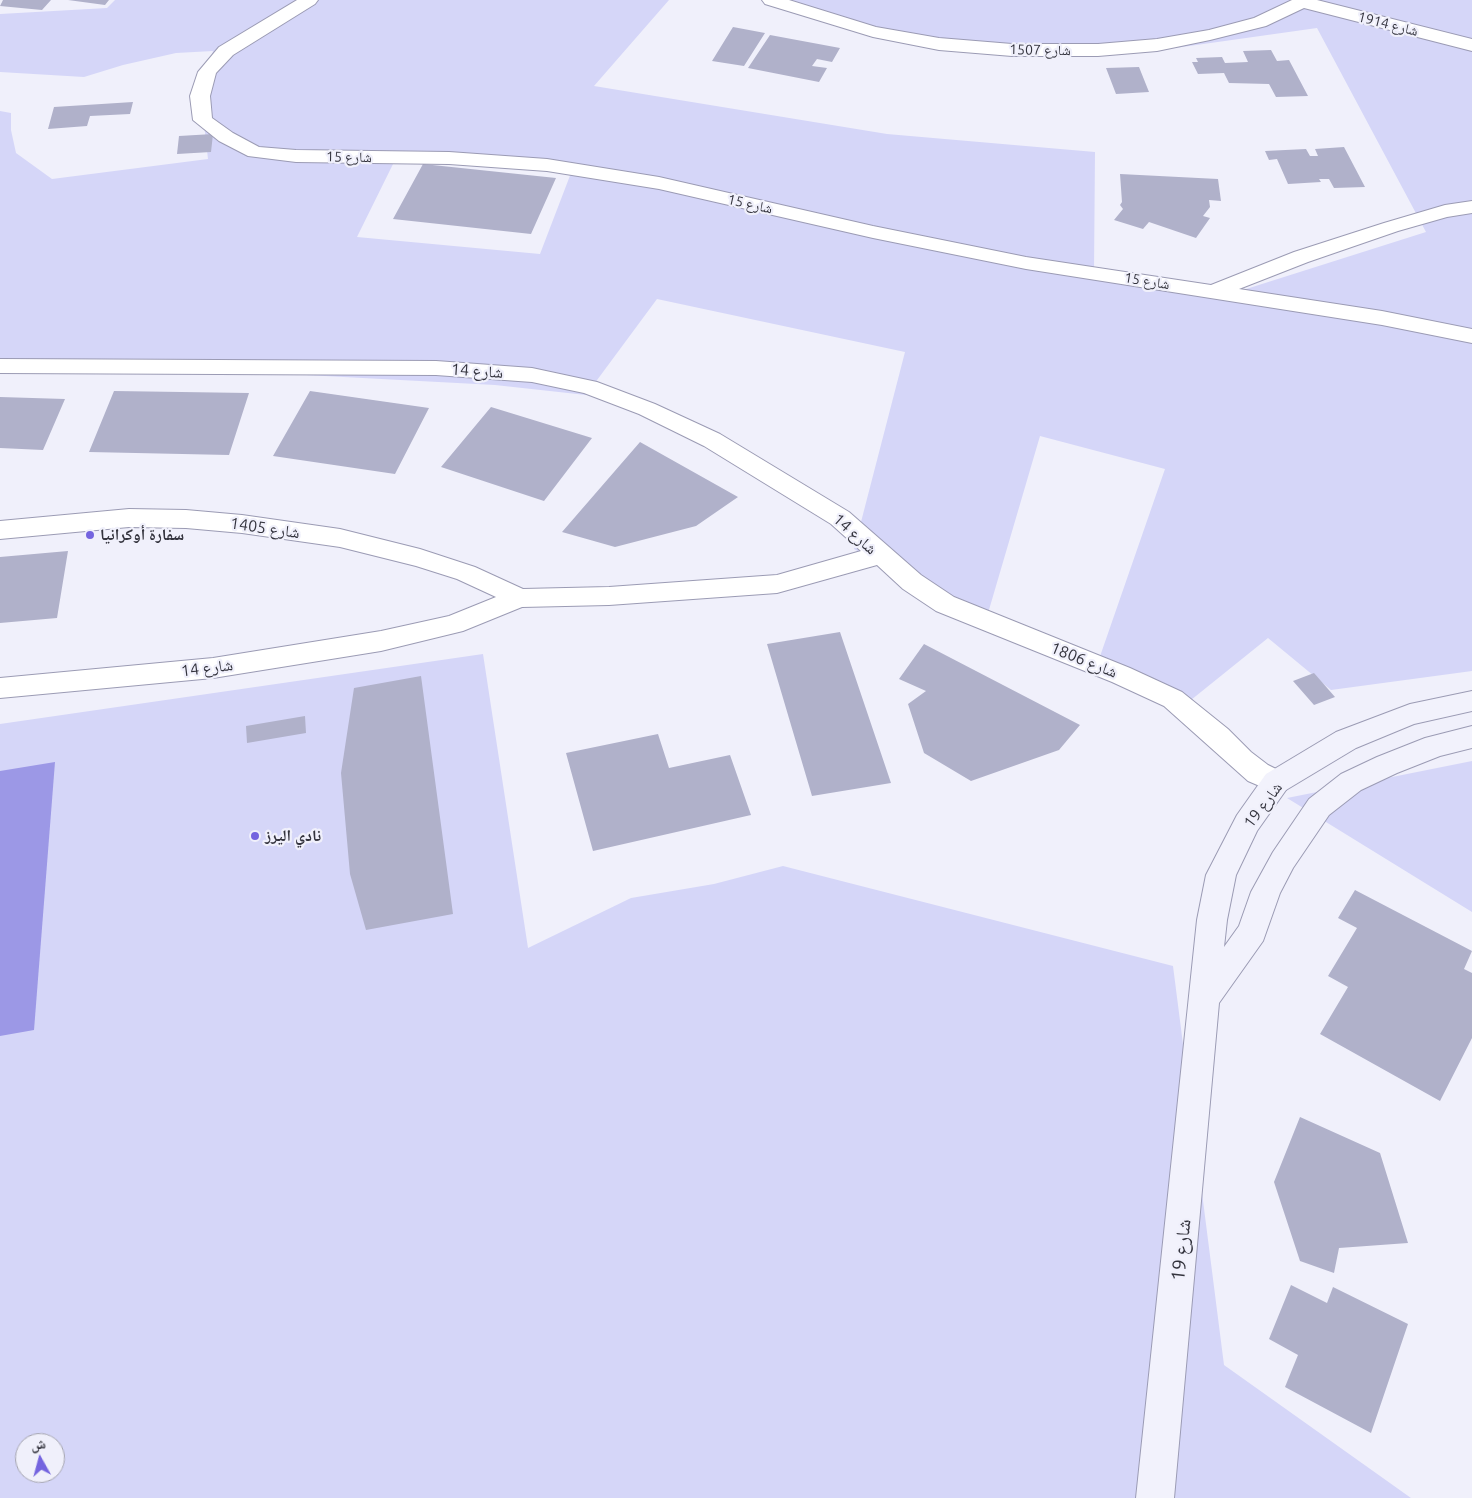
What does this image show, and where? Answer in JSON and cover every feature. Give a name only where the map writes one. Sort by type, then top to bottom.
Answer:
[{"type":"main road","name":"شارع 19","points":[[1155,1498],[1212,920],[1221,875],[1247,823],[1276,782],[1346,740],[1410,714],[1472,701]]},
{"type":"main road","name":"شارع 19","points":[[1204,1001],[1252,932],[1266,892],[1283,860],[1319,807],[1351,782],[1378,769],[1435,746],[1472,737]]},
{"type":"street","name":"شارع 15","points":[[309,0],[226,51],[207,72],[200,96],[204,120],[226,137],[255,152],[296,156],[449,158],[547,165],[659,183],[873,232],[1026,263],[1382,318],[1472,336]]},
{"type":"street","name":"شارع 1507","points":[[771,0],[873,32],[939,44],[1012,50],[1098,50],[1158,45],[1210,35],[1260,22],[1305,1]]},
{"type":"street","name":"شارع 1914","points":[[1305,1],[1472,46]]},
{"type":"street","points":[[1213,291],[1302,257],[1391,227],[1444,211],[1472,207]]},
{"type":"street","name":"شارع 14","points":[[0,366],[436,368],[532,375],[590,387],[646,409],[712,440],[840,518],[881,555]]},
{"type":"street","name":"شارع 1405","points":[[0,530],[129,518],[186,519],[242,524],[340,538],[420,558],[466,573],[520,598]]},
{"type":"street","name":"شارع 14","points":[[0,688],[213,668],[381,642],[454,624],[520,598],[609,596],[777,584],[881,555]]},
{"type":"street","name":"شارع 1806","points":[[881,555],[912,582],[945,604],[1120,675],[1172,699],[1218,737],[1241,760],[1276,782]]},
{"type":"shaded area","points":[[115,0],[669,0],[594,86],[887,134],[1095,152],[1094,271],[1243,290],[1426,232],[1317,28],[1137,52],[1057,54],[864,29],[761,0],[1472,0],[1472,671],[1331,690],[1268,638],[1186,704],[1097,665],[1165,469],[1040,436],[986,620],[854,549],[905,352],[657,299],[586,395],[495,385],[287,374],[0,367],[0,111],[11,113],[11,130],[16,153],[52,179],[208,159],[204,124],[207,78],[213,51],[176,53],[123,65],[84,77],[0,72],[0,14],[107,8]],"holes":[[[396,158],[571,173],[540,254],[357,237]]]},
{"type":"shaded area","points":[[483,654],[528,948],[631,898],[714,884],[783,866],[1173,966],[1224,1365],[1411,1498],[0,1498],[0,724]]},
{"type":"shaded area","points":[[1472,761],[1472,912],[1287,798]]},
{"type":"shaded area","points":[[55,762],[34,1030],[0,1036],[0,771]]},
{"type":"building","points":[[3,0],[51,0],[42,10],[0,6]]},
{"type":"building","points":[[68,0],[109,0],[105,5]]},
{"type":"building","points":[[733,27],[765,33],[744,66],[712,61]]},
{"type":"building","points":[[770,35],[840,48],[832,62],[817,59],[812,66],[827,68],[819,82],[748,68]]},
{"type":"building","points":[[1271,50],[1277,61],[1289,60],[1308,96],[1276,97],[1269,84],[1229,83],[1224,73],[1198,74],[1192,62],[1198,62],[1196,58],[1222,57],[1225,63],[1248,62],[1243,51]]},
{"type":"building","points":[[1139,67],[1149,92],[1116,94],[1106,68]]},
{"type":"building","points":[[133,102],[130,114],[90,116],[87,126],[48,129],[54,107]]},
{"type":"building","points":[[213,134],[211,152],[177,154],[179,136]]},
{"type":"building","points":[[1344,147],[1365,187],[1334,188],[1329,179],[1319,179],[1321,182],[1288,184],[1277,159],[1269,160],[1265,151],[1306,149],[1310,156],[1318,156],[1315,149]]},
{"type":"building","points":[[423,164],[556,178],[531,234],[393,219]]},
{"type":"building","points":[[1120,174],[1218,179],[1221,201],[1209,200],[1210,207],[1203,216],[1210,218],[1196,238],[1149,222],[1143,229],[1114,220],[1123,209],[1120,205],[1122,202]]},
{"type":"building","points":[[114,391],[249,393],[229,455],[89,452]]},
{"type":"building","points":[[310,391],[429,408],[395,474],[273,456]]},
{"type":"building","points":[[0,397],[65,399],[43,450],[0,448]]},
{"type":"building","points":[[491,407],[592,438],[544,501],[441,467]]},
{"type":"building","points":[[640,442],[738,497],[696,526],[615,547],[562,532]]},
{"type":"building","points":[[68,551],[57,618],[0,623],[0,557]]},
{"type":"building","points":[[840,632],[891,783],[812,796],[767,644]]},
{"type":"building","points":[[924,644],[1080,725],[1059,750],[971,781],[924,753],[908,704],[926,691],[899,679]]},
{"type":"building","points":[[1314,673],[1335,697],[1314,705],[1293,681]]},
{"type":"building","points":[[421,676],[453,914],[366,930],[350,874],[341,773],[354,688]]},
{"type":"building","points":[[305,716],[306,733],[247,743],[246,726]]},
{"type":"building","points":[[658,734],[669,768],[730,755],[751,815],[593,851],[566,753]]},
{"type":"building","points":[[1355,890],[1472,951],[1464,969],[1472,973],[1472,1038],[1440,1101],[1320,1034],[1348,987],[1328,976],[1357,928],[1338,918]]},
{"type":"building","points":[[1300,1117],[1380,1153],[1408,1243],[1339,1248],[1334,1273],[1300,1261],[1274,1182]]},
{"type":"building","points":[[1291,1285],[1327,1303],[1333,1287],[1408,1324],[1371,1433],[1285,1387],[1298,1355],[1269,1339]]},
{"type":"place","name":"سفارة أوكرانيا","points":[[90,535]]},
{"type":"place","name":"نادي اليرز","points":[[255,836]]}]
